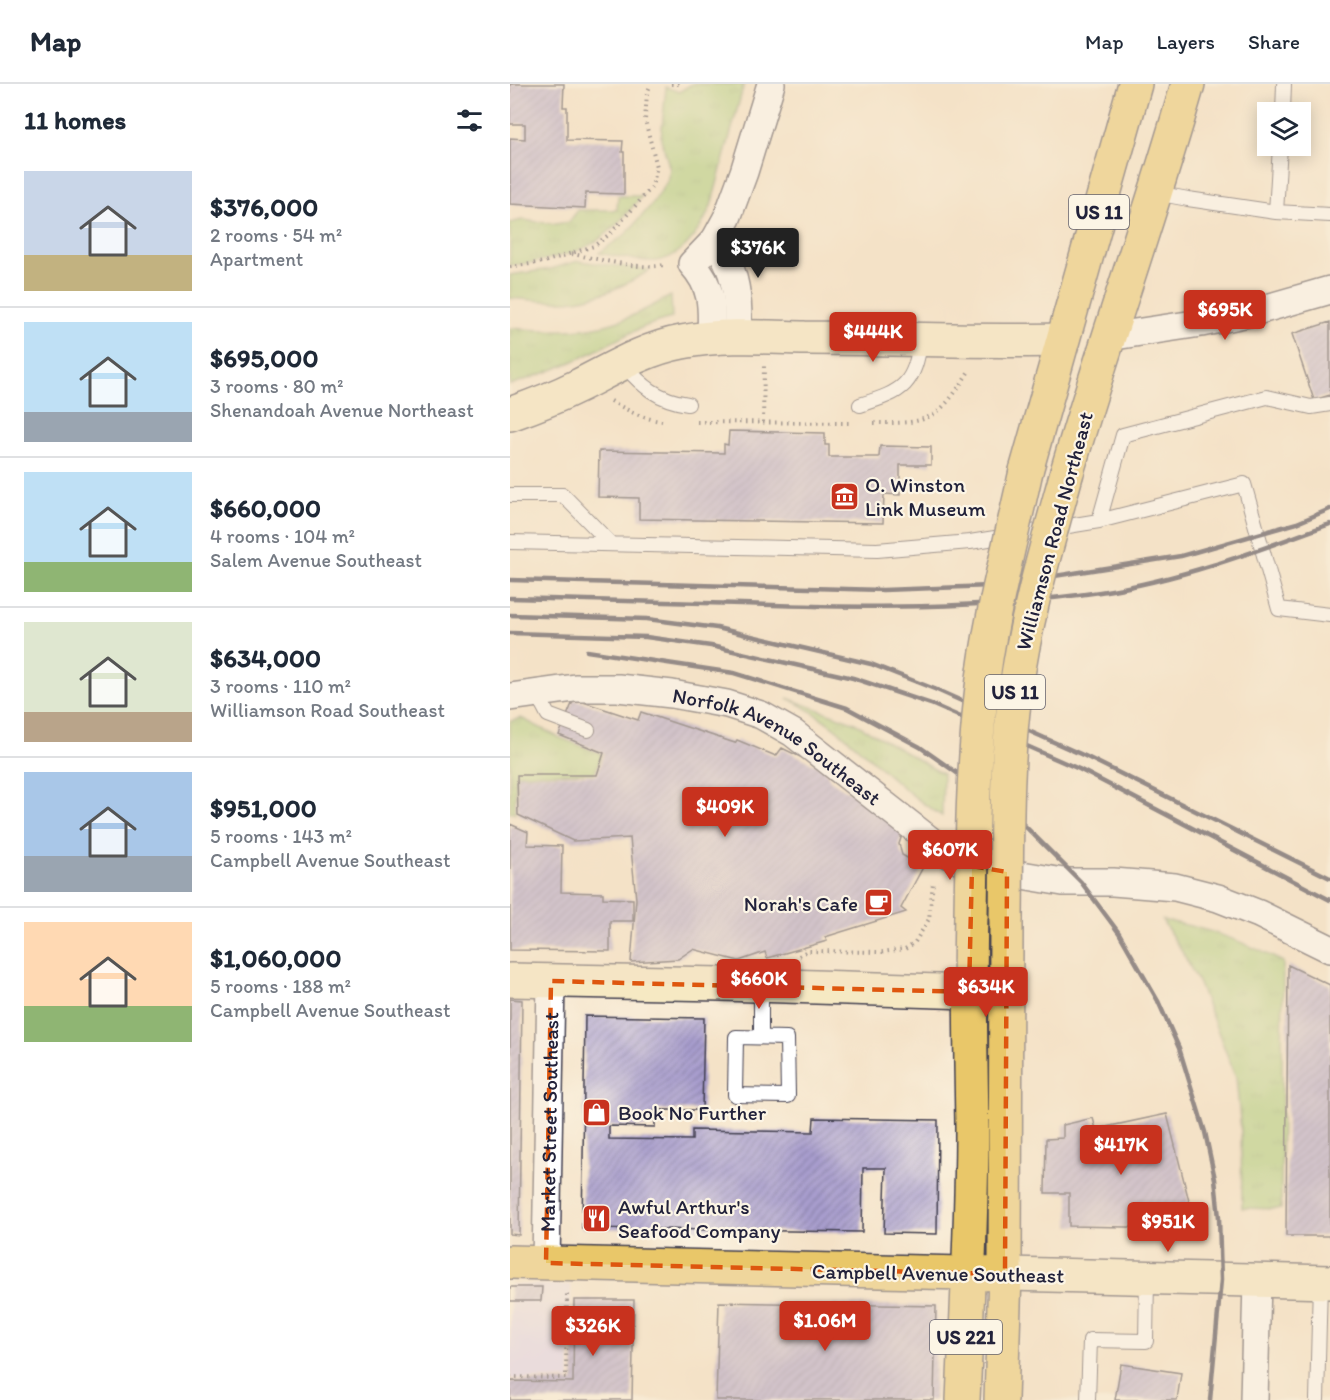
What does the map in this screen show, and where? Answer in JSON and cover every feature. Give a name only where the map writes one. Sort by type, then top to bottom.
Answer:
[{"type":"main road","name":"Williamson Road Northeast","points":[[969,992],[975,781],[981,695],[988,647],[1026,471],[1061,340],[1135,84]]},
{"type":"main road","name":"Williamson Road Northeast","points":[[1005,993],[1008,783],[1015,695],[1033,602],[1067,472],[1188,84]]},
{"type":"main road","name":"US 11","points":[[969,992],[972,1127],[969,1273]]},
{"type":"main road","name":"US 11","points":[[1005,993],[1005,1274]]},
{"type":"main road","name":"Campbell Avenue Southeast","points":[[510,1262],[556,1273],[1005,1274]]},
{"type":"main road","name":"US 221","points":[[963,1400],[969,1273]]},
{"type":"main road","name":"US 221","points":[[1001,1400],[1005,1274]]},
{"type":"street","points":[[725,338],[707,283],[683,263],[715,240],[727,218],[744,172],[771,84]]},
{"type":"street","points":[[715,240],[730,264],[739,298],[725,338]]},
{"type":"street","points":[[1108,337],[1201,323],[1253,312],[1330,290]]},
{"type":"street","points":[[510,414],[578,386],[652,349],[682,342],[725,338],[921,338],[1000,342],[1061,340]]},
{"type":"street","name":"Norfolk Avenue Southeast","points":[[510,697],[575,688],[618,688],[672,694],[727,704],[760,715],[794,733],[941,849],[968,866],[1063,882],[1113,882],[1175,887],[1218,898],[1259,914],[1330,949]]},
{"type":"street","points":[[510,980],[1005,993]]},
{"type":"street","name":"Market Street Southeast","points":[[551,981],[556,1273]]},
{"type":"street","name":"Campbell Avenue Southeast","points":[[1005,1274],[1325,1282]]},
{"type":"street","points":[[1254,1400],[1257,1281]]},
{"type":"lane","points":[[1283,102],[1284,84]]},
{"type":"lane","points":[[1276,212],[1279,156]]},
{"type":"lane","points":[[1155,193],[1276,212],[1330,215]]},
{"type":"lane","points":[[860,405],[886,397],[905,386],[917,363],[921,338]]},
{"type":"lane","points":[[621,363],[639,382],[657,396],[672,402],[688,404]]},
{"type":"lane","points":[[1099,521],[1123,435],[1267,397],[1311,407],[1330,404]]},
{"type":"lane","points":[[510,542],[877,550],[969,542],[1099,521],[1244,484],[1279,609],[1330,615]]},
{"type":"lane","points":[[510,495],[563,495],[611,544]]},
{"type":"lane","points":[[537,694],[548,715],[588,730]]},
{"type":"lane","points":[[760,985],[760,1037]]},
{"type":"lane","points":[[736,1037],[760,1037],[787,1038],[788,1096],[735,1095],[736,1037]]},
{"type":"lane","points":[[1088,1400],[1090,1340],[1146,1341],[1147,1278]]},
{"type":"lane","points":[[1317,1400],[1324,1352],[1325,1282]]},
{"type":"path","points":[[510,267],[544,262],[594,246],[611,233],[652,188],[657,168],[645,120],[647,93],[651,84]]},
{"type":"path","points":[[671,84],[683,84]]},
{"type":"path","points":[[572,254],[640,266],[683,263]]},
{"type":"path","points":[[763,422],[764,361]]},
{"type":"path","points":[[867,423],[902,424],[932,416],[951,399],[973,363]]},
{"type":"path","points":[[611,400],[630,412],[653,420],[664,421]]},
{"type":"path","points":[[687,422],[855,423]]},
{"type":"path","points":[[797,959],[807,951],[882,952],[905,949],[915,942],[929,919],[933,883]]},
{"type":"path","points":[[510,1377],[566,1378],[556,1273]]},
{"type":"highlighted area","points":[[972,866],[1007,872],[1005,1274],[546,1263],[551,981],[969,992]]},
{"type":"shaded area","points":[[510,1284],[571,1285],[570,1380],[510,1379]]},
{"type":"green space","points":[[692,84],[744,84],[711,206],[702,224],[690,241],[665,259],[641,261],[599,253],[626,234],[653,203],[667,182],[670,169],[661,139],[666,87],[679,92]]},
{"type":"green space","points":[[618,196],[642,196],[615,226],[595,242],[577,251],[554,258],[510,265],[510,223],[522,220],[555,224],[569,222],[578,210],[617,210]]},
{"type":"green space","points":[[578,261],[650,270],[614,289],[576,300],[543,301],[510,298],[510,275],[551,269]]},
{"type":"green space","points":[[671,296],[672,318],[638,329],[576,360],[510,385],[510,328],[563,330],[603,326],[630,317]]},
{"type":"green space","points":[[787,698],[853,722],[943,774],[942,816],[902,787],[828,723]]},
{"type":"green space","points":[[521,718],[558,737],[602,754],[595,773],[516,774],[515,813],[510,813],[510,721]]},
{"type":"green space","points":[[1162,920],[1224,936],[1283,962],[1281,1209],[1242,1208],[1241,1131],[1236,1077],[1199,984]]},
{"type":"building","points":[[510,84],[564,84],[563,107],[567,107],[567,140],[623,141],[624,194],[586,193],[585,208],[510,204],[510,138],[525,139],[525,124],[510,124]]},
{"type":"building","points":[[1330,322],[1330,395],[1314,400],[1292,334]]},
{"type":"building","points":[[729,431],[825,433],[825,445],[829,445],[829,457],[879,457],[880,446],[931,447],[931,465],[900,465],[900,495],[884,494],[883,523],[639,519],[639,498],[598,497],[599,451],[724,453],[724,444],[728,445]]},
{"type":"building","points":[[574,699],[638,720],[641,712],[735,743],[737,740],[776,756],[782,748],[825,769],[830,780],[844,789],[908,817],[899,844],[902,855],[923,867],[901,908],[906,912],[825,937],[827,941],[767,958],[765,952],[739,961],[693,949],[678,959],[631,962],[636,899],[630,838],[573,841],[518,815],[517,775],[597,775],[604,753],[559,735]]},
{"type":"building","points":[[510,824],[528,832],[527,845],[562,846],[561,892],[603,893],[603,898],[633,899],[633,921],[610,921],[610,951],[510,950]]},
{"type":"building","points":[[1288,965],[1330,985],[1330,1236],[1286,1236]]},
{"type":"building","points":[[510,999],[522,1000],[519,1235],[510,1234]]},
{"type":"building","points":[[585,1016],[704,1018],[702,1110],[655,1110],[655,1127],[609,1126],[609,1139],[692,1140],[692,1130],[813,1132],[814,1118],[938,1120],[937,1234],[884,1233],[886,1168],[863,1168],[862,1232],[582,1228]]},
{"type":"building","points":[[1167,1114],[1193,1217],[1202,1217],[1202,1233],[1184,1233],[1184,1228],[1069,1226],[1069,1193],[1045,1193],[1046,1139],[1063,1138],[1063,1125],[1093,1118],[1096,1129]]},
{"type":"building","points":[[510,1287],[542,1287],[541,1301],[510,1301]]},
{"type":"building","points":[[574,1300],[634,1300],[632,1400],[510,1400],[510,1381],[573,1382]]},
{"type":"building","points":[[719,1302],[936,1306],[934,1400],[716,1400]]},
{"type":"building","points":[[1121,1364],[1181,1373],[1177,1400],[1115,1400]]},
{"type":"railway","points":[[510,580],[883,590],[991,586],[1181,556],[1297,523],[1330,509]]},
{"type":"railway","points":[[510,598],[876,607],[965,605],[1055,598],[1129,587],[1187,573],[1330,524]]},
{"type":"railway","points":[[510,615],[647,619],[717,628],[871,664],[937,690],[1085,756],[1330,878]]},
{"type":"railway","points":[[510,633],[646,637],[711,646],[853,678],[931,704],[1079,769],[1330,900]]},
{"type":"railway","points":[[587,651],[734,673],[847,708],[920,747],[1008,809],[1081,882],[1119,933],[1158,1001],[1179,1048],[1205,1132],[1215,1179],[1221,1280],[1210,1400]]},
{"type":"place","name":"O. Winston Link Museum","points":[[844,496]]},
{"type":"place","name":"Norah's Cafe","points":[[879,903]]},
{"type":"place","name":"Book No Further","points":[[597,1112]]},
{"type":"place","name":"Awful Arthur's Seafood Company","points":[[597,1218]]}]
